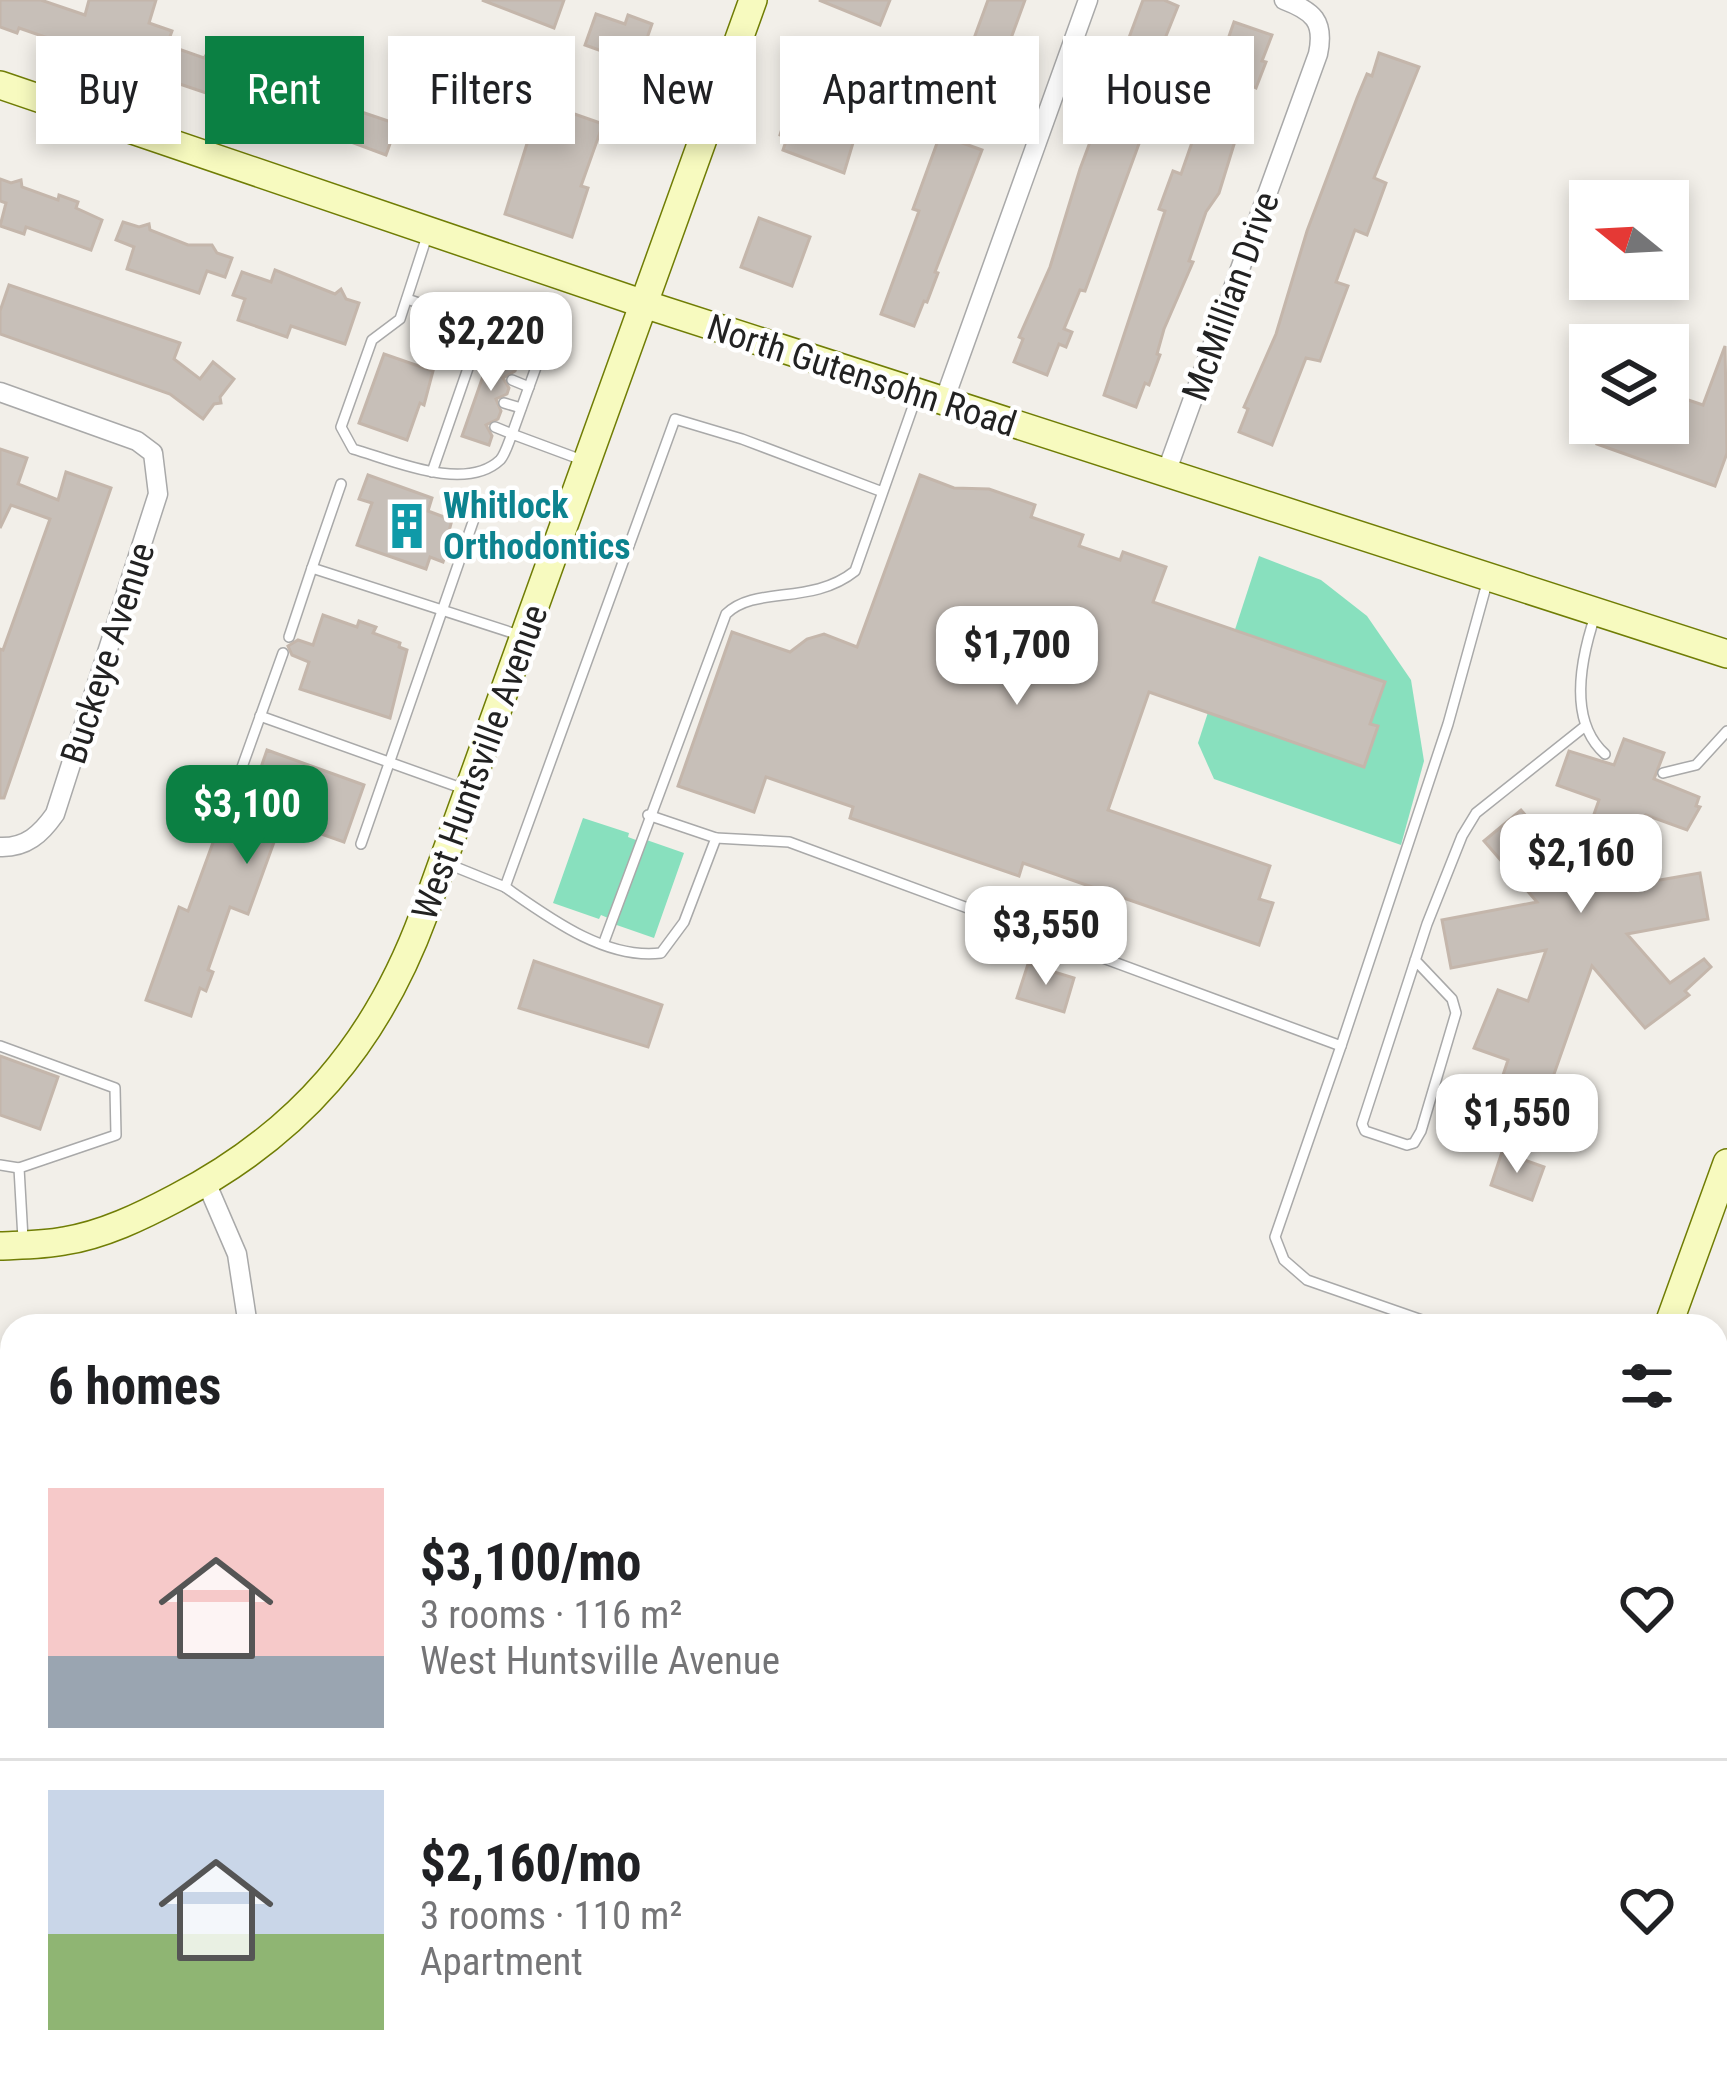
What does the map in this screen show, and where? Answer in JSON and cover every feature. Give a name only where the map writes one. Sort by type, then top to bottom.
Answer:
[{"type":"street","points":[[931,397],[1088,0]]},
{"type":"street","name":"McMillian Drive","points":[[1166,473],[1318,54],[1319,20],[1284,0]]},
{"type":"street","name":"West Huntsville Avenue","points":[[12,1245],[68,1241],[137,1218],[206,1182],[266,1142],[329,1085],[380,1013],[416,938],[644,304],[745,2]]},
{"type":"street","name":"North Gutensohn Road","points":[[0,85],[644,304],[1727,654]]},
{"type":"street","name":"Buckeye Avenue","points":[[0,392],[117,432],[153,453],[158,494],[55,814],[44,831],[28,842],[0,847]]},
{"type":"street","points":[[1671,1314],[1727,1162]]},
{"type":"street","points":[[206,1182],[237,1254],[246,1314]]},
{"type":"lane","points":[[407,299],[544,345],[500,460],[465,476],[432,472],[353,448],[341,427],[372,340],[400,319],[429,231]]},
{"type":"lane","points":[[432,472],[483,325]]},
{"type":"lane","points":[[469,365],[484,370]]},
{"type":"lane","points":[[512,380],[529,387]]},
{"type":"lane","points":[[461,389],[476,394]]},
{"type":"lane","points":[[604,943],[726,614],[739,602],[836,586],[855,571],[880,491],[931,397]]},
{"type":"lane","points":[[504,403],[521,408]]},
{"type":"lane","points":[[453,413],[468,418]]},
{"type":"lane","points":[[505,886],[675,419],[880,491]]},
{"type":"lane","points":[[495,428],[587,462]]},
{"type":"lane","points":[[289,637],[341,484]]},
{"type":"lane","points":[[361,844],[474,519]]},
{"type":"lane","points":[[312,568],[524,637]]},
{"type":"lane","points":[[1404,1314],[1306,1280],[1284,1260],[1275,1237],[1448,724],[1488,578]]},
{"type":"lane","points":[[1596,612],[1586,641],[1581,686],[1584,727],[1606,754]]},
{"type":"lane","points":[[232,795],[284,652]]},
{"type":"lane","points":[[260,716],[469,790]]},
{"type":"lane","points":[[1415,960],[1452,998],[1456,1013],[1426,1116],[1414,1143],[1407,1144],[1365,1131],[1361,1124],[1415,960],[1462,836],[1476,813],[1584,727]]},
{"type":"lane","points":[[1663,773],[1696,765],[1727,731]]},
{"type":"lane","points":[[648,815],[716,838],[789,842],[1341,1046]]},
{"type":"lane","points":[[443,862],[505,886],[554,922],[640,955],[661,952],[684,922],[716,838]]},
{"type":"lane","points":[[0,1046],[116,1088],[116,1135],[19,1168],[0,1165]]},
{"type":"lane","points":[[12,1245],[19,1168]]},
{"type":"green space","points":[[1259,556],[1321,580],[1367,616],[1411,680],[1424,761],[1401,845],[1214,779],[1198,743]]},
{"type":"green space","points":[[583,818],[684,853],[654,938],[608,922],[601,915],[599,919],[553,903]]},
{"type":"building","points":[[0,0],[41,0],[85,15],[89,0],[156,0],[149,23],[172,31],[170,36],[42,36],[0,27]]},
{"type":"building","points":[[482,0],[564,0],[554,28]]},
{"type":"building","points":[[819,0],[890,0],[880,25]]},
{"type":"building","points":[[988,0],[1025,0],[1012,36],[975,36]]},
{"type":"building","points":[[1143,0],[1178,6],[1166,36],[1130,36]]},
{"type":"building","points":[[596,14],[625,24],[628,15],[652,24],[648,36],[599,36],[599,50],[585,45]]},
{"type":"building","points":[[1234,22],[1272,35],[1256,88],[1254,36],[1229,36]]},
{"type":"building","points":[[181,50],[205,56],[205,93],[181,84]]},
{"type":"building","points":[[1379,53],[1419,67],[1374,178],[1386,183],[1367,235],[1355,230],[1336,282],[1348,286],[1320,361],[1306,358],[1272,445],[1239,432],[1248,409],[1244,407],[1276,334],[1307,231],[1357,98],[1367,74],[1372,76]]},
{"type":"building","points":[[364,113],[388,121],[386,155],[356,144],[364,144]]},
{"type":"building","points":[[575,114],[599,123],[581,186],[588,188],[572,237],[505,214],[527,144],[575,144]]},
{"type":"building","points":[[785,144],[853,144],[844,173],[783,150]]},
{"type":"building","points":[[937,144],[965,144],[982,150],[914,326],[881,314],[919,211],[913,209]]},
{"type":"building","points":[[1089,144],[1139,144],[1085,291],[1080,290],[1064,329],[1072,332],[1066,347],[1059,344],[1047,375],[1014,362]]},
{"type":"building","points":[[1191,144],[1234,144],[1164,329],[1149,385],[1145,383],[1136,407],[1104,395],[1165,211],[1159,209],[1173,171],[1181,174]]},
{"type":"building","points":[[0,179],[21,180],[22,187],[78,202],[76,208],[102,220],[91,250],[26,227],[24,234],[0,226],[6,203],[0,201]]},
{"type":"building","points":[[759,218],[810,237],[792,286],[741,267]]},
{"type":"building","points":[[123,222],[139,227],[149,224],[150,230],[188,245],[212,245],[217,253],[232,258],[225,277],[207,271],[199,293],[127,269],[134,247],[116,240]]},
{"type":"building","points":[[275,270],[335,294],[341,289],[346,299],[359,303],[345,344],[291,326],[287,337],[238,320],[245,299],[233,295],[242,272],[271,282]]},
{"type":"building","points":[[9,285],[180,343],[174,359],[200,379],[213,362],[234,379],[220,397],[221,403],[214,404],[203,419],[170,394],[0,334],[0,311]]},
{"type":"building","points":[[494,345],[521,354],[515,371],[503,378],[509,388],[496,399],[501,411],[498,419],[486,425],[492,436],[489,445],[462,436]]},
{"type":"building","points":[[1725,346],[1727,453],[1715,486],[1597,444],[1689,444],[1689,400],[1703,405]]},
{"type":"building","points":[[384,354],[433,371],[407,440],[359,423]]},
{"type":"building","points":[[0,449],[27,458],[18,484],[58,500],[66,472],[111,488],[4,798],[0,798],[0,649],[50,519],[11,505],[0,528]]},
{"type":"building","name":"Whitlock Orthodontics","points":[[368,475],[432,498],[428,511],[452,520],[449,531],[453,533],[443,562],[430,557],[426,569],[357,545],[372,503],[359,499]]},
{"type":"building","points":[[920,475],[954,488],[989,489],[1035,505],[1031,517],[1083,535],[1079,546],[1120,560],[1123,552],[1166,567],[1153,602],[1385,682],[1370,724],[1378,726],[1364,767],[1149,692],[1108,810],[1270,866],[1259,899],[1273,903],[1259,945],[1023,863],[1019,876],[850,818],[853,807],[766,777],[754,812],[678,786],[732,632],[790,652],[824,634],[857,647]]},
{"type":"building","points":[[323,615],[357,627],[359,621],[376,627],[373,633],[407,650],[390,718],[300,689],[309,662],[292,655],[288,646],[298,640],[313,645]]},
{"type":"building","points":[[1624,739],[1664,753],[1654,779],[1699,797],[1696,806],[1700,807],[1687,830],[1646,815],[1620,887],[1700,873],[1708,919],[1627,934],[1670,983],[1704,959],[1711,967],[1685,991],[1689,995],[1645,1028],[1592,966],[1547,1094],[1531,1089],[1529,1099],[1510,1092],[1513,1082],[1502,1078],[1508,1060],[1474,1048],[1498,990],[1528,1001],[1546,950],[1451,968],[1442,920],[1537,902],[1484,841],[1521,810],[1574,871],[1599,800],[1557,785],[1569,751],[1614,765]]},
{"type":"building","points":[[267,750],[364,785],[344,842],[282,820],[248,914],[230,907],[208,970],[213,972],[206,991],[200,988],[191,1016],[146,1000],[179,907],[188,911],[222,818],[241,825]]},
{"type":"building","points":[[534,961],[662,1005],[648,1047],[519,1008]]},
{"type":"building","points":[[1028,964],[1074,978],[1064,1012],[1017,998]]},
{"type":"building","points":[[0,1056],[58,1077],[40,1129],[0,1115]]},
{"type":"building","points":[[1502,1152],[1544,1167],[1532,1200],[1491,1185]]},
{"type":"place","name":"Whitlock Orthodontics","points":[[407,526]]}]
